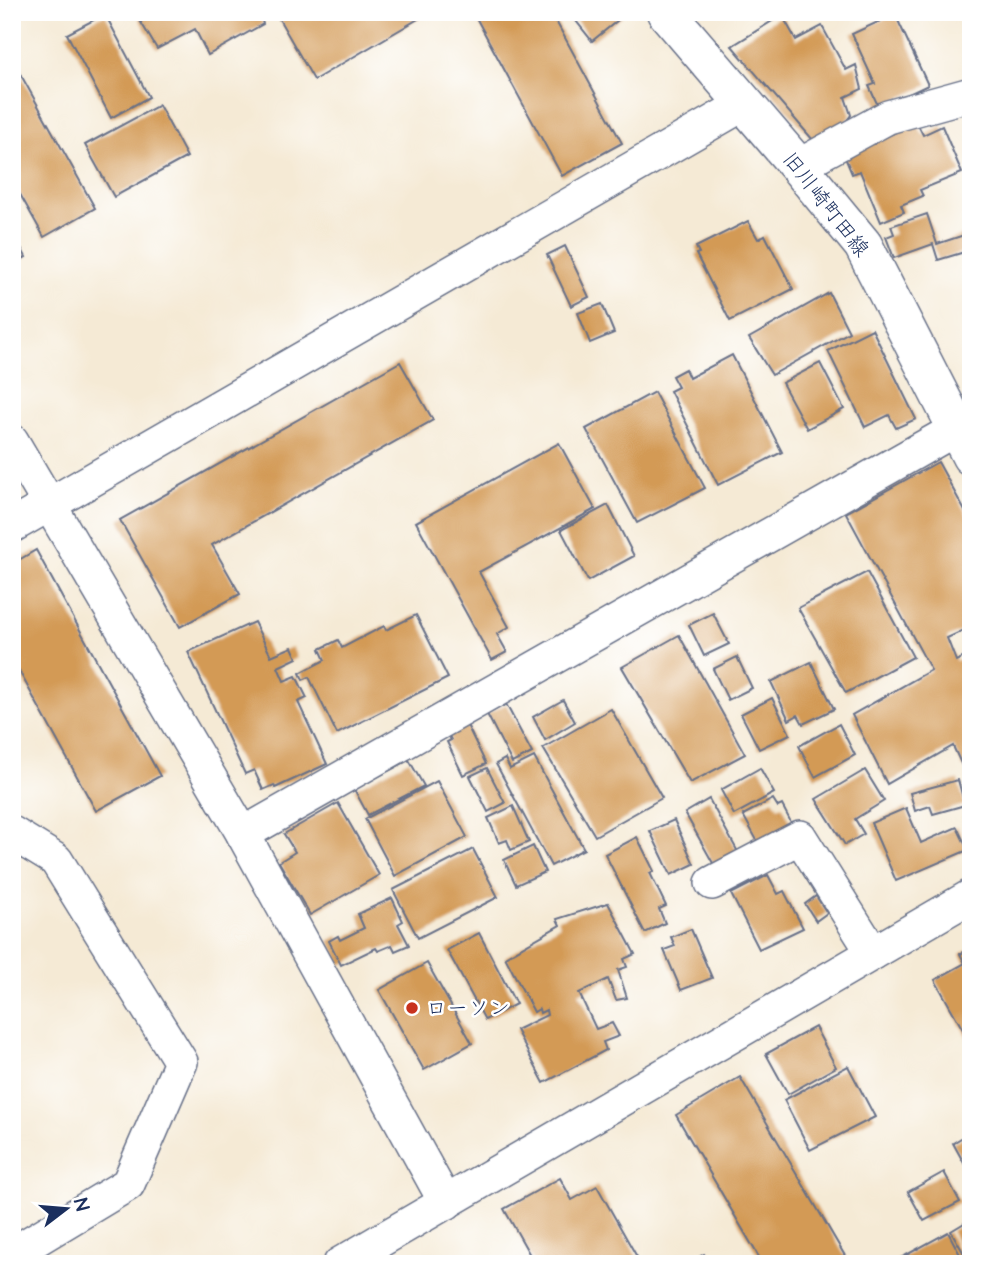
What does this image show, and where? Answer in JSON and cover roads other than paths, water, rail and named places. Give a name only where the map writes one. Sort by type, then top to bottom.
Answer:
[{"type":"main road","name":"旧川崎町田線","points":[[666,12],[863,245],[967,448]]},
{"type":"street","points":[[798,166],[888,117],[971,94]]},
{"type":"street","points":[[12,526],[744,104]]},
{"type":"street","points":[[12,441],[243,834],[439,1190]]},
{"type":"street","points":[[243,834],[967,448]]},
{"type":"street","points":[[12,834],[56,860],[181,1062],[128,1184],[12,1254]]},
{"type":"street","points":[[712,883],[800,837],[873,953]]},
{"type":"street","points":[[340,1264],[439,1190],[873,953],[971,896]]},
{"type":"place","name":"ローソン","points":[[412,1008]]}]
